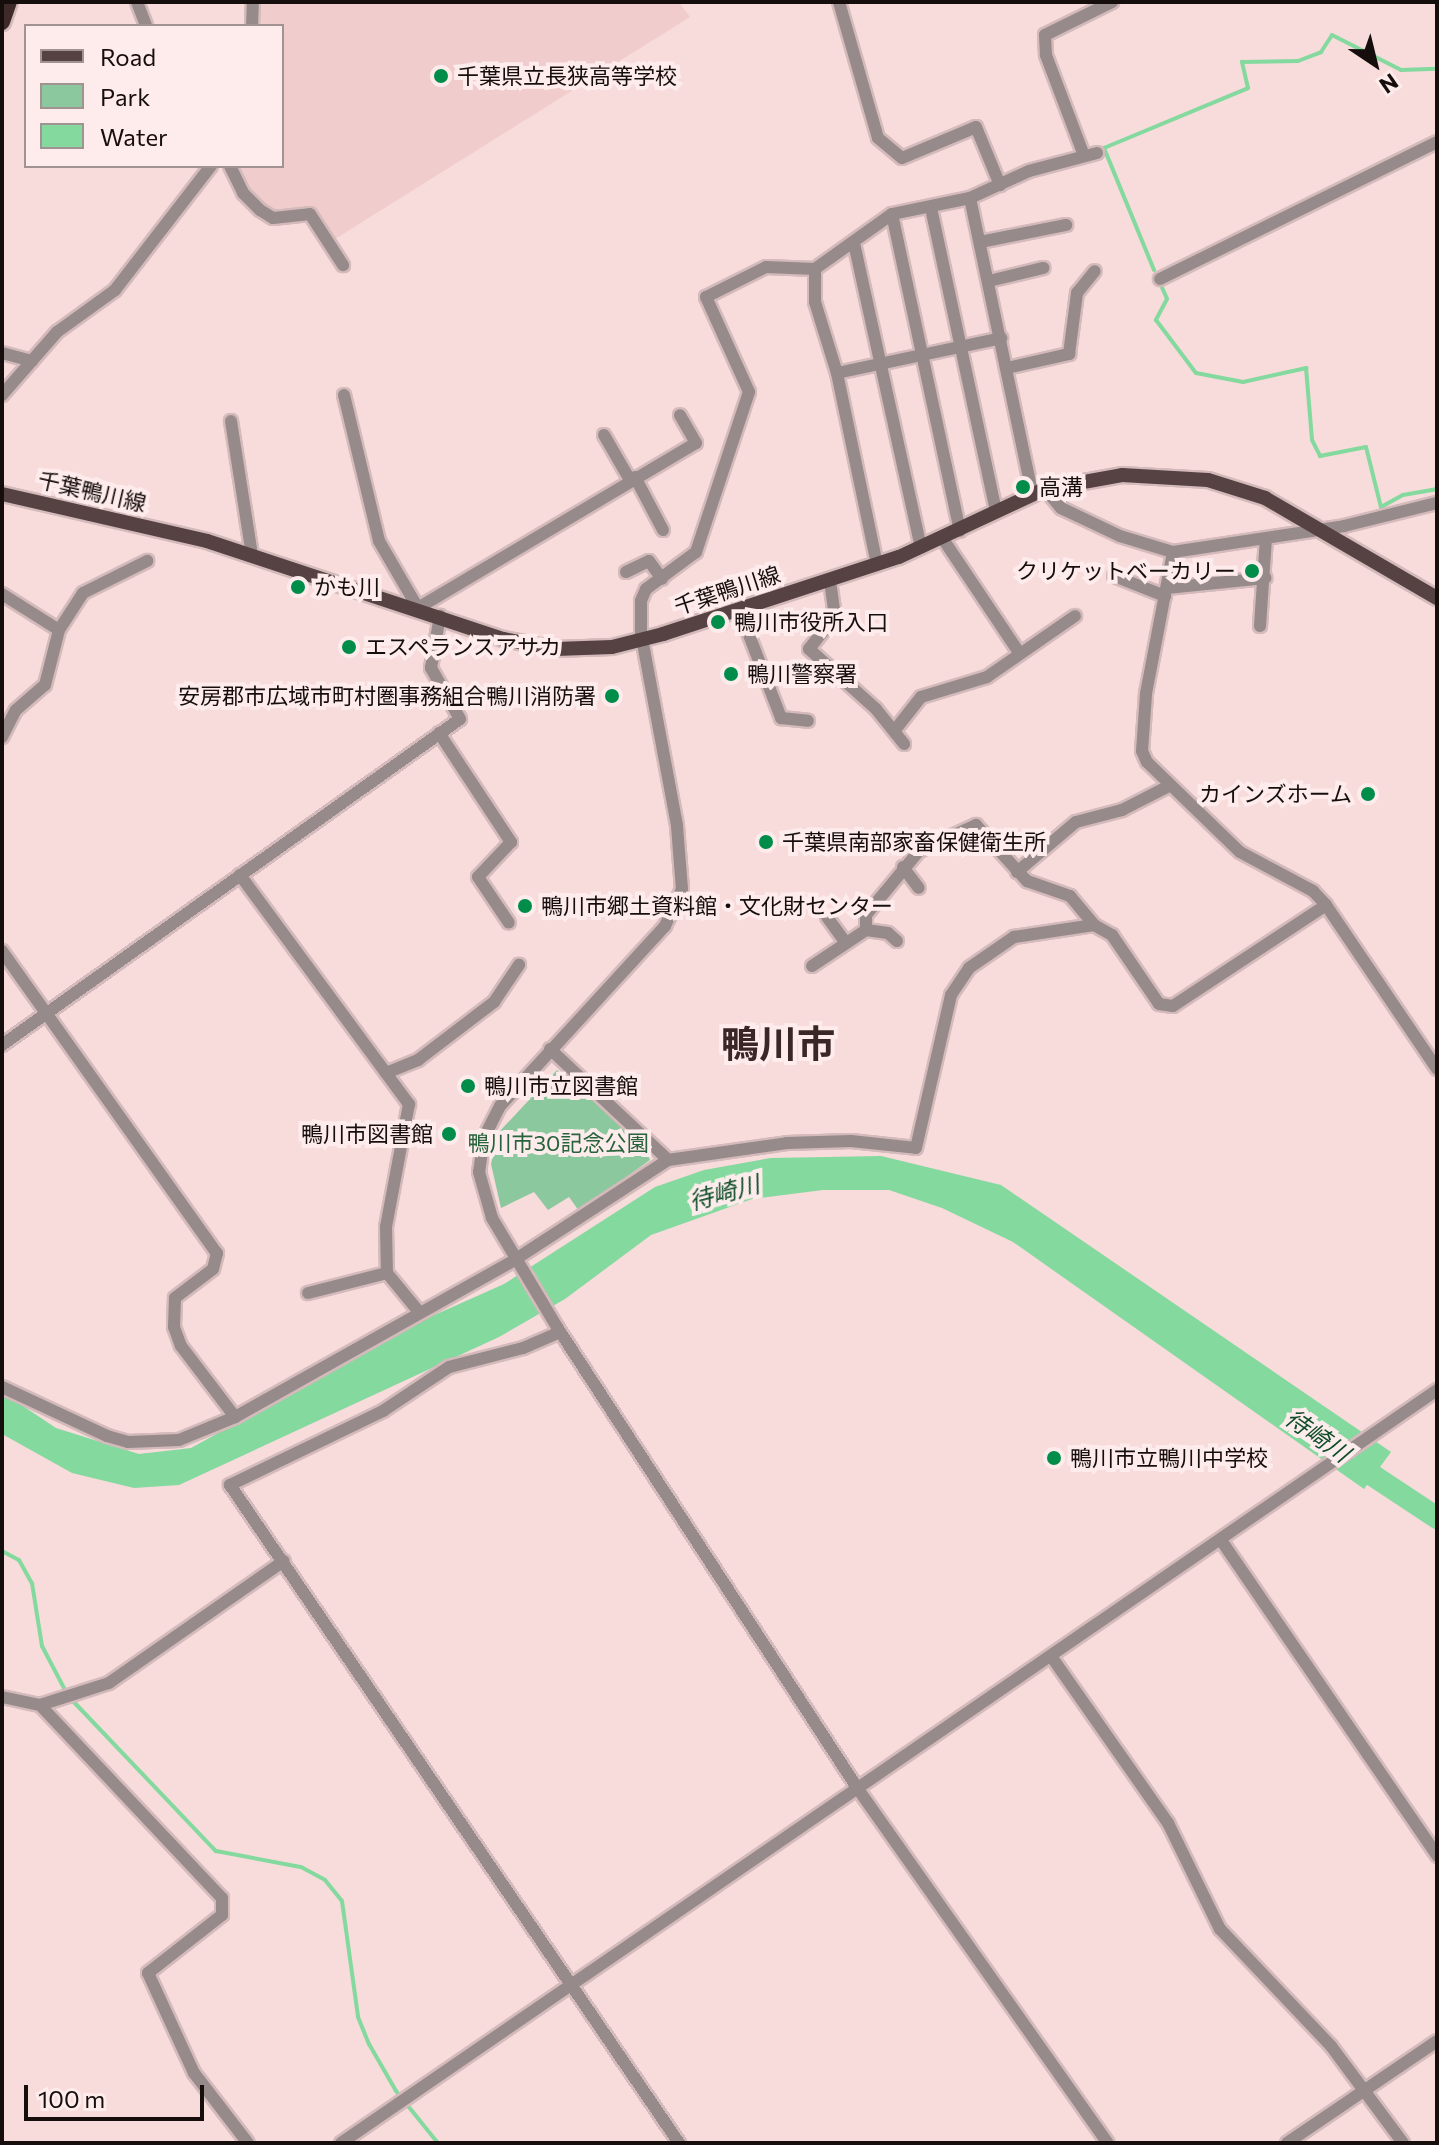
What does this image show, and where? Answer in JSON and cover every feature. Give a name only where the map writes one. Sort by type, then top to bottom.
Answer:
[{"type":"main road","name":"千葉鴨川線","points":[[2,494],[252,555],[504,639],[556,649],[643,640],[877,565],[943,539],[1038,491],[1108,477],[1176,476],[1245,490],[1317,526],[1437,598]]},
{"type":"street","points":[[137,2],[145,24]]},
{"type":"street","points":[[252,24],[253,2]]},
{"type":"street","points":[[839,2],[878,138],[902,158],[976,127],[1000,185]]},
{"type":"street","points":[[1108,2143],[858,1789],[559,1330],[517,1261],[484,1197],[479,1153],[500,1106],[665,926],[682,889],[677,826],[643,640],[643,594],[696,552],[749,392],[706,297],[766,267],[815,269],[892,214],[970,198],[1090,153],[1046,55],[1045,35],[1112,2]]},
{"type":"street","points":[[1160,279],[1437,142]]},
{"type":"street","points":[[2,395],[67,323],[115,290],[209,168]]},
{"type":"street","points":[[231,168],[243,193],[273,218],[310,214],[343,265]]},
{"type":"street","points":[[970,198],[1038,491],[1061,508],[1120,536],[1173,552],[1266,539],[1317,526],[1344,526],[1437,503]]},
{"type":"street","points":[[931,208],[996,511]]},
{"type":"street","points":[[892,214],[960,531]]},
{"type":"street","points":[[980,242],[1066,225]]},
{"type":"street","points":[[854,243],[921,548]]},
{"type":"street","points":[[989,281],[1043,268]]},
{"type":"street","points":[[815,269],[815,302],[837,373],[877,565]]},
{"type":"street","points":[[1007,368],[1069,354],[1077,293],[1095,271]]},
{"type":"street","points":[[837,373],[1001,338]]},
{"type":"street","points":[[2,353],[32,361]]},
{"type":"street","points":[[344,395],[379,541],[418,608],[696,443],[680,415]]},
{"type":"street","points":[[231,421],[252,555]]},
{"type":"street","points":[[604,435],[663,530]]},
{"type":"street","points":[[943,539],[1018,651]]},
{"type":"street","points":[[1260,626],[1266,539]]},
{"type":"street","points":[[1173,552],[1146,694],[1142,751],[1169,786],[1240,852],[1313,891],[1326,905],[1437,1069]]},
{"type":"street","points":[[2,737],[16,710],[45,685],[59,630],[83,593],[147,561]]},
{"type":"street","points":[[626,572],[649,561],[662,579]]},
{"type":"street","points":[[1114,576],[1166,592],[1265,578]]},
{"type":"street","points":[[830,581],[835,616],[809,649],[895,730],[904,744]]},
{"type":"street","points":[[2,594],[59,630]]},
{"type":"street","points":[[739,609],[781,718],[808,721]]},
{"type":"street","points":[[2,1045],[460,719],[431,668],[440,616]]},
{"type":"street","points":[[895,730],[921,697],[987,677],[1018,651],[1075,616]]},
{"type":"street","points":[[439,733],[511,842],[478,877],[509,923]]},
{"type":"street","points":[[1017,872],[1076,822],[1122,810],[1169,786]]},
{"type":"street","points":[[866,930],[866,915],[919,851],[976,825],[1017,872],[1033,885],[1070,896],[1094,925],[1112,935],[1159,1004],[1173,1006],[1326,905]]},
{"type":"street","points":[[903,867],[919,888]]},
{"type":"street","points":[[240,875],[406,1097],[409,1112],[386,1227],[387,1273],[419,1312]]},
{"type":"street","points":[[827,917],[846,943]]},
{"type":"street","points":[[2,1387],[69,1423],[128,1442],[179,1440],[235,1417],[419,1312],[517,1261],[668,1160],[787,1143],[851,1141],[916,1148],[945,1014],[959,980],[1014,937],[1094,925]]},
{"type":"street","points":[[812,966],[866,930],[888,933],[897,941]]},
{"type":"street","points":[[2,951],[217,1253],[213,1269],[175,1298],[174,1327],[181,1346],[235,1417]]},
{"type":"street","points":[[386,1073],[418,1060],[494,1002],[519,965]]},
{"type":"street","points":[[550,1049],[668,1160]]},
{"type":"street","points":[[308,1293],[387,1273]]},
{"type":"street","points":[[559,1330],[523,1348],[449,1367],[383,1411],[230,1485],[679,2143]]},
{"type":"street","points":[[341,2143],[1316,1477],[1437,1390]]},
{"type":"street","points":[[1221,1540],[1437,1856]]},
{"type":"street","points":[[2,1697],[46,1702],[109,1683],[284,1561]]},
{"type":"street","points":[[1051,1656],[1168,1823],[1220,1929],[1365,2090],[1403,2143]]},
{"type":"street","points":[[46,1702],[222,1898],[222,1915],[148,1973],[194,2073],[248,2143]]},
{"type":"street","points":[[1287,2143],[1437,2041]]},
{"type":"shaded area","name":"千葉県立長狭高等学校","points":[[259,2],[679,2],[690,17],[335,239],[314,209],[279,214],[267,210],[256,201],[239,168],[284,168],[284,24],[260,24]]},
{"type":"green space","name":"鴨川市30記念公園","points":[[557,1070],[586,1098],[591,1096],[645,1149],[650,1160],[579,1211],[569,1197],[548,1210],[534,1192],[501,1208],[491,1164],[499,1132]]},
{"type":"water","points":[[881,1156],[1001,1185],[1391,1452],[1364,1489],[1013,1242],[942,1208],[889,1190],[823,1190],[752,1199],[651,1235],[565,1299],[499,1337],[179,1485],[134,1488],[72,1473],[2,1434],[2,1392],[56,1428],[139,1454],[191,1448],[430,1317],[504,1284],[655,1187],[704,1170],[771,1158]]},
{"type":"waterway","points":[[1154,270],[1104,148],[1248,88],[1242,62],[1298,61],[1321,52],[1332,35],[1401,70],[1437,69]]},
{"type":"waterway","points":[[1160,283],[1167,299],[1156,320],[1196,373],[1243,382],[1306,368],[1312,440],[1320,456],[1366,447],[1381,507],[1403,495],[1437,489]]},
{"type":"waterway","name":"待崎川","points":[[1348,1459],[1437,1518]]},
{"type":"waterway","points":[[2,1551],[19,1560],[32,1583],[42,1646],[66,1692]]},
{"type":"waterway","points":[[71,1699],[216,1851],[301,1867],[325,1880],[342,1901],[358,2017],[369,2044],[396,2091],[438,2143]]},
{"type":"place","name":"千葉県立長狭高等学校","points":[[441,76]]},
{"type":"place","name":"高溝","points":[[1023,487]]},
{"type":"place","name":"クリケットベーカリー","points":[[1252,571]]},
{"type":"place","name":"かも川","points":[[298,587]]},
{"type":"place","name":"鴨川市役所入口","points":[[718,622]]},
{"type":"place","name":"エスペランスアサカ","points":[[349,647]]},
{"type":"place","name":"鴨川警察署","points":[[731,674]]},
{"type":"place","name":"安房郡市広域市町村圏事務組合鴨川消防署","points":[[612,696]]},
{"type":"place","name":"カインズホーム","points":[[1368,794]]},
{"type":"place","name":"千葉県南部家畜保健衛生所","points":[[766,842]]},
{"type":"place","name":"鴨川市郷土資料館・文化財センター","points":[[525,906]]},
{"type":"place","name":"鴨川市立図書館","points":[[468,1086]]},
{"type":"place","name":"鴨川市図書館","points":[[449,1134]]},
{"type":"place","name":"鴨川市立鴨川中学校","points":[[1054,1458]]},
{"type":"district","name":"鴨川市","points":[[778,1043]]}]
